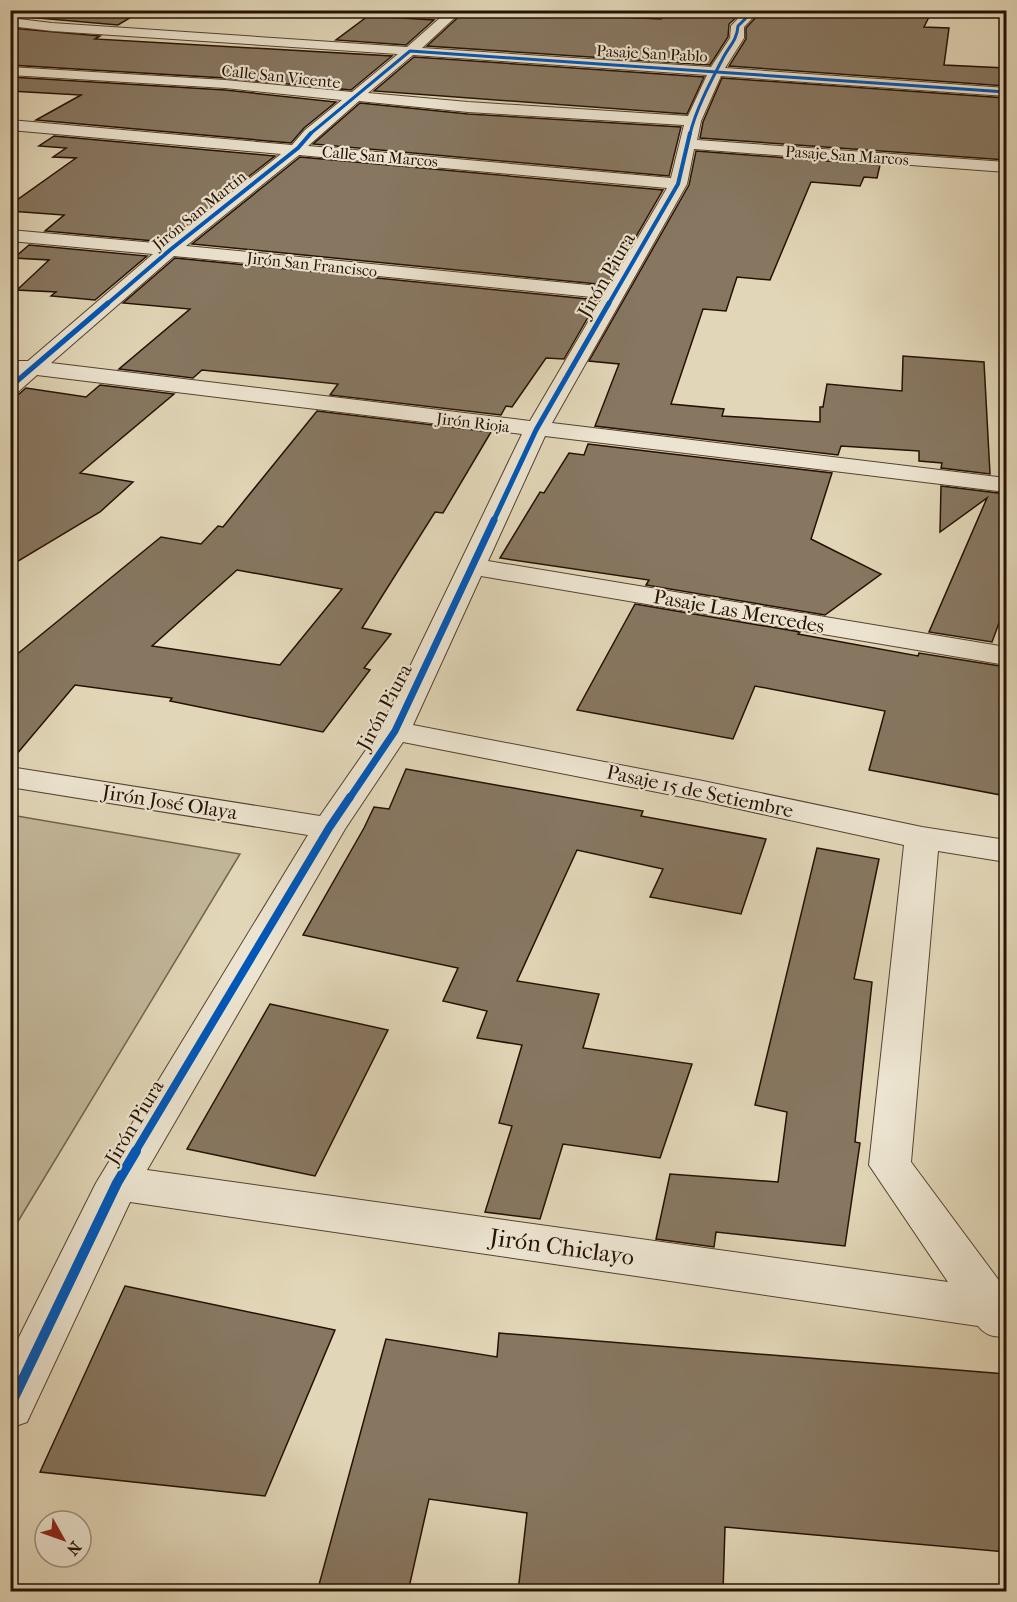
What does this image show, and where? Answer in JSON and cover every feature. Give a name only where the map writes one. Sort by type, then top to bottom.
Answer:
[{"type":"street","name":"Jirón San Martín","points":[[10,387],[170,250],[298,148],[310,133],[457,10]]},
{"type":"street","name":"Jirón Piura","points":[[10,1406],[117,1183],[329,828],[394,731],[536,430],[678,184],[690,132],[717,70],[723,57],[737,38],[738,26],[754,10]]},
{"type":"street","points":[[29,39],[73,16]]},
{"type":"street","points":[[10,21],[52,27]]},
{"type":"street","name":"Pasaje San Pablo","points":[[52,27],[407,53],[717,70],[1006,92]]},
{"type":"street","name":"Calle San Vicente","points":[[10,71],[225,84],[581,116],[690,132]]},
{"type":"street","name":"Calle San Marcos","points":[[10,125],[298,148],[678,184]]},
{"type":"street","name":"Pasaje San Marcos","points":[[690,132],[1006,167]]},
{"type":"street","name":"Jirón San Francisco","points":[[10,236],[614,293]]},
{"type":"street","name":"Jirón Rioja","points":[[10,366],[1006,485]]},
{"type":"street","name":"Pasaje Las Mercedes","points":[[472,566],[1006,656]]},
{"type":"street","name":"Pasaje 15 de Setiembre","points":[[394,731],[704,791],[922,838],[1006,851]]},
{"type":"street","name":"Jirón José Olaya","points":[[10,777],[329,828]]},
{"type":"street","points":[[922,838],[890,1165],[1002,1316]]},
{"type":"street","name":"Jirón Chiclayo","points":[[117,1183],[1002,1316]]},
{"type":"shaded area","points":[[10,815],[240,854],[11,1233]]},
{"type":"building","points":[[27,10],[143,10],[118,25],[15,16]]},
{"type":"building","points":[[466,10],[661,19],[665,10],[740,14],[729,24],[728,37],[710,65],[427,46]]},
{"type":"building","points":[[763,11],[865,15],[868,11],[930,15],[924,27],[949,28],[944,65],[1006,68],[1006,86],[729,66],[746,39],[746,28],[759,14],[763,14]]},
{"type":"building","points":[[368,16],[434,20],[406,45],[336,40]]},
{"type":"building","points":[[10,28],[100,36],[95,39],[392,56],[351,90],[225,78],[10,65]]},
{"type":"building","points":[[414,57],[704,77],[687,114],[374,91]]},
{"type":"building","points":[[10,77],[225,90],[336,102],[304,128],[291,143],[36,120],[81,95],[10,91]]},
{"type":"building","points":[[722,78],[1006,98],[1006,160],[700,138],[703,122]]},
{"type":"building","points":[[360,103],[468,114],[681,127],[669,176],[313,144]]},
{"type":"building","points":[[54,136],[275,156],[165,242],[45,231],[64,215],[10,211],[10,205],[76,158],[53,157],[66,148],[39,146]]},
{"type":"building","points":[[696,151],[880,165],[877,178],[864,177],[860,186],[811,182],[770,280],[737,277],[726,311],[703,309],[671,404],[724,409],[722,416],[820,422],[820,407],[823,407],[827,384],[902,391],[903,356],[984,362],[990,474],[941,468],[942,463],[919,461],[919,451],[841,446],[838,455],[595,426],[619,364],[589,361],[689,185]]},
{"type":"building","points":[[300,157],[663,190],[608,285],[192,244]]},
{"type":"building","points":[[29,245],[147,256],[95,300],[51,296],[56,292],[17,290],[49,260],[14,258]]},
{"type":"building","points":[[175,258],[598,300],[564,359],[546,358],[512,407],[506,406],[501,415],[330,395],[338,384],[202,370],[193,378],[119,369],[190,309],[123,303]]},
{"type":"building","points":[[100,385],[174,394],[80,473],[133,482],[100,512],[10,566],[10,396],[19,394],[26,388],[86,397]]},
{"type":"building","points":[[317,411],[491,432],[443,513],[435,512],[362,628],[391,634],[364,668],[370,670],[323,732],[170,701],[172,698],[75,685],[10,762],[10,660],[161,537],[201,544],[218,526],[223,527]],"holes":[[[237,570],[342,589],[280,665],[152,646]]]},
{"type":"building","points":[[588,444],[832,473],[811,539],[881,574],[825,615],[646,585],[649,580],[500,558],[540,492],[544,493],[569,453],[584,455]]},
{"type":"building","points":[[941,486],[1006,494],[1006,604],[992,642],[929,632],[987,498],[940,532]]},
{"type":"building","points":[[635,604],[800,632],[798,634],[918,656],[919,653],[1006,667],[1006,796],[869,770],[885,711],[755,686],[733,739],[577,710]]},
{"type":"building","points":[[406,769],[643,811],[641,816],[766,839],[741,914],[650,897],[663,869],[577,850],[517,981],[599,994],[583,1048],[692,1064],[660,1158],[563,1144],[540,1219],[485,1212],[512,1126],[499,1123],[522,1045],[477,1038],[487,1011],[443,1001],[458,968],[303,935],[374,807],[389,809]]},
{"type":"building","points":[[817,848],[879,859],[854,979],[872,982],[855,1142],[860,1143],[845,1246],[716,1232],[714,1247],[656,1239],[670,1174],[778,1182],[787,1112],[755,1105]]},
{"type":"building","points":[[270,1004],[388,1030],[315,1176],[187,1149]]},
{"type":"building","points":[[125,1286],[335,1330],[265,1496],[40,1472]]},
{"type":"building","points":[[499,1333],[1006,1374],[1006,1552],[725,1527],[723,1592],[518,1592],[527,1513],[429,1499],[408,1592],[317,1592],[386,1339],[497,1357]]},
{"type":"cycle path","points":[[10,1406],[117,1183],[329,828],[395,731],[536,430],[678,184],[693,121],[723,57],[737,38],[738,26],[754,10]]},
{"type":"cycle path","points":[[10,387],[170,250],[298,148],[311,133],[410,51],[1006,92]]}]
